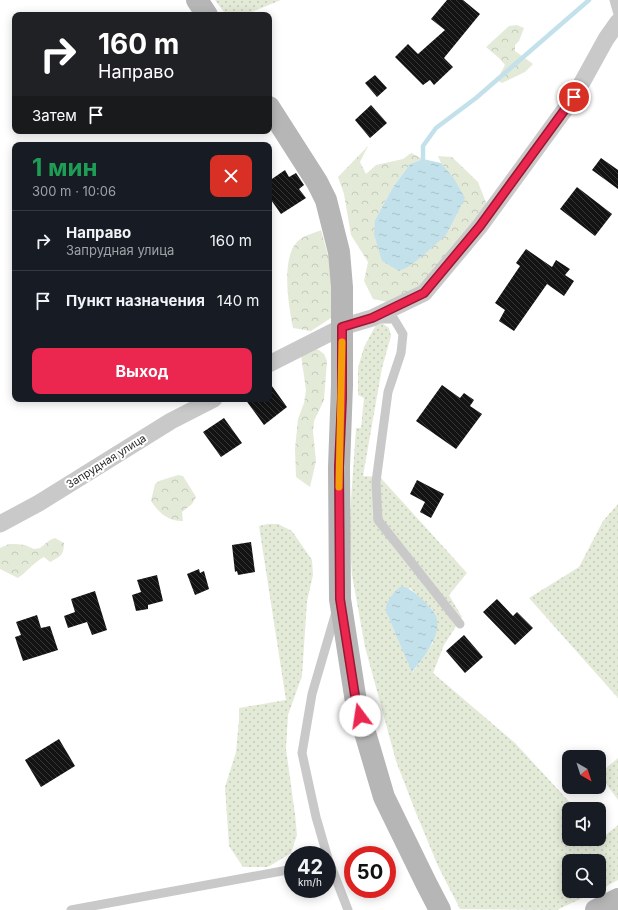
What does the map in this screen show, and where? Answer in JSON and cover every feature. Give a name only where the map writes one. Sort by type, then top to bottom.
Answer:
[{"type":"main road","points":[[197,0],[205,12]]},
{"type":"main road","points":[[272,112],[317,182],[326,200],[339,252],[342,287],[342,398],[339,467],[340,599],[356,702],[384,797],[440,910]]},
{"type":"main road","points":[[596,910],[618,899]]},
{"type":"street","points":[[272,362],[342,327],[372,318],[424,293],[480,226],[574,97],[606,39],[618,22]]},
{"type":"street","name":"Запрудная улица","points":[[0,524],[39,503],[171,421],[208,402]]},
{"type":"lane","points":[[614,0],[618,14]]},
{"type":"lane","points":[[372,318],[394,319],[403,334],[400,353],[388,392],[376,482],[378,520],[460,624]]},
{"type":"lane","points":[[324,846],[302,753],[312,694],[340,599]]},
{"type":"lane","points":[[70,910],[284,871]]},
{"type":"lane","points":[[336,881],[348,910]]},
{"type":"green space","points":[[215,0],[281,0],[251,12],[224,12]]},
{"type":"green space","points":[[517,25],[524,28],[519,41],[515,45],[515,51],[533,64],[525,72],[502,83],[497,80],[505,65],[486,47],[509,26]]},
{"type":"green space","points":[[368,146],[360,162],[366,174],[376,165],[403,159],[411,153],[423,159],[410,164],[393,187],[375,220],[453,177],[441,163],[438,156],[452,157],[478,182],[487,205],[436,272],[409,295],[392,303],[373,299],[364,281],[368,262],[351,235],[344,194],[338,177]]},
{"type":"green space","points":[[321,230],[334,276],[331,318],[311,331],[293,328],[287,283],[289,259],[292,249],[300,239]]},
{"type":"green space","points":[[382,323],[389,328],[391,336],[382,368],[363,476],[380,477],[467,573],[449,595],[462,617],[444,645],[433,673],[515,743],[570,802],[562,802],[562,846],[606,846],[606,835],[618,825],[618,880],[606,886],[606,854],[562,854],[562,898],[582,898],[557,910],[460,909],[438,866],[396,761],[365,647],[352,575],[349,529],[356,428],[361,428],[364,398],[358,395],[358,368],[364,347],[376,325]],"holes":[[[410,588],[435,613],[433,643],[413,672],[386,609]]]},
{"type":"green space","points":[[308,347],[319,350],[324,354],[327,361],[324,400],[314,421],[313,431],[316,461],[310,487],[296,477],[295,449],[298,419],[304,403],[306,390],[301,355]]},
{"type":"green space","points":[[178,475],[183,476],[196,497],[192,504],[182,512],[183,521],[173,520],[164,516],[151,501],[155,484],[159,481]]},
{"type":"green space","points":[[618,504],[618,698],[529,598],[579,567],[603,521]]},
{"type":"green space","points":[[278,524],[292,531],[312,560],[313,575],[307,601],[302,676],[288,715],[286,749],[297,835],[293,846],[284,846],[284,857],[268,867],[243,867],[229,846],[225,787],[236,752],[239,708],[286,700],[259,526]]},
{"type":"green space","points":[[55,538],[64,543],[61,555],[56,559],[50,562],[44,557],[37,561],[18,578],[0,569],[0,548],[9,544],[16,544],[25,545],[34,549],[40,548]]},
{"type":"green space","points":[[618,758],[618,800],[606,784],[606,768]]},
{"type":"water","points":[[423,159],[441,163],[453,177],[465,198],[446,235],[420,258],[408,267],[399,271],[382,261],[374,234],[375,220],[393,187],[410,164]]},
{"type":"water","points":[[402,586],[414,592],[425,602],[434,612],[437,621],[435,636],[422,660],[412,672],[386,610],[389,599],[394,592]]},
{"type":"building","points":[[447,0],[463,0],[480,14],[444,58],[453,67],[434,85],[430,80],[423,85],[395,57],[408,44],[418,54],[445,30],[431,19]]},
{"type":"building","points":[[375,75],[387,88],[377,97],[365,83]]},
{"type":"building","points":[[371,105],[387,123],[370,138],[355,120]]},
{"type":"building","points":[[601,158],[618,170],[618,189],[592,170]]},
{"type":"building","points":[[285,170],[289,177],[296,173],[304,185],[299,189],[306,198],[281,214],[272,201],[272,179]]},
{"type":"building","points":[[577,187],[612,214],[595,236],[560,209]]},
{"type":"building","points":[[526,249],[552,267],[556,260],[570,269],[565,275],[574,281],[564,296],[547,284],[514,331],[499,321],[505,310],[495,303],[520,266],[516,263]]},
{"type":"building","points":[[442,385],[460,398],[464,393],[474,400],[470,406],[482,414],[456,449],[416,421]]},
{"type":"building","points":[[272,386],[287,407],[264,425],[247,402],[272,402]]},
{"type":"building","points":[[224,418],[242,443],[221,457],[203,432]]},
{"type":"building","points":[[417,480],[444,494],[431,518],[420,512],[425,502],[410,494]]},
{"type":"building","points":[[251,542],[255,572],[238,575],[237,571],[235,572],[232,545]]},
{"type":"building","points":[[199,569],[200,573],[204,571],[209,589],[195,595],[187,574]]},
{"type":"building","points":[[157,575],[163,601],[148,605],[148,609],[136,611],[132,595],[141,592],[137,580]]},
{"type":"building","points":[[95,591],[107,630],[92,635],[87,622],[68,628],[64,616],[75,612],[71,599]]},
{"type":"building","points":[[497,599],[513,616],[517,612],[533,628],[515,645],[483,612]]},
{"type":"building","points":[[37,615],[41,628],[50,626],[58,650],[23,661],[15,637],[21,635],[16,622]]},
{"type":"building","points":[[464,635],[483,657],[465,673],[446,651]]},
{"type":"building","points":[[59,739],[75,766],[41,787],[25,760]]},
{"type":"waterway","points":[[423,159],[423,146],[436,128],[476,98],[589,0]]},
{"type":"slow traffic","points":[[339,487],[342,342]]},
{"type":"route","points":[[360,716],[356,702],[340,599],[339,467],[342,398],[342,327],[372,318],[424,293],[480,226],[574,97]]}]
